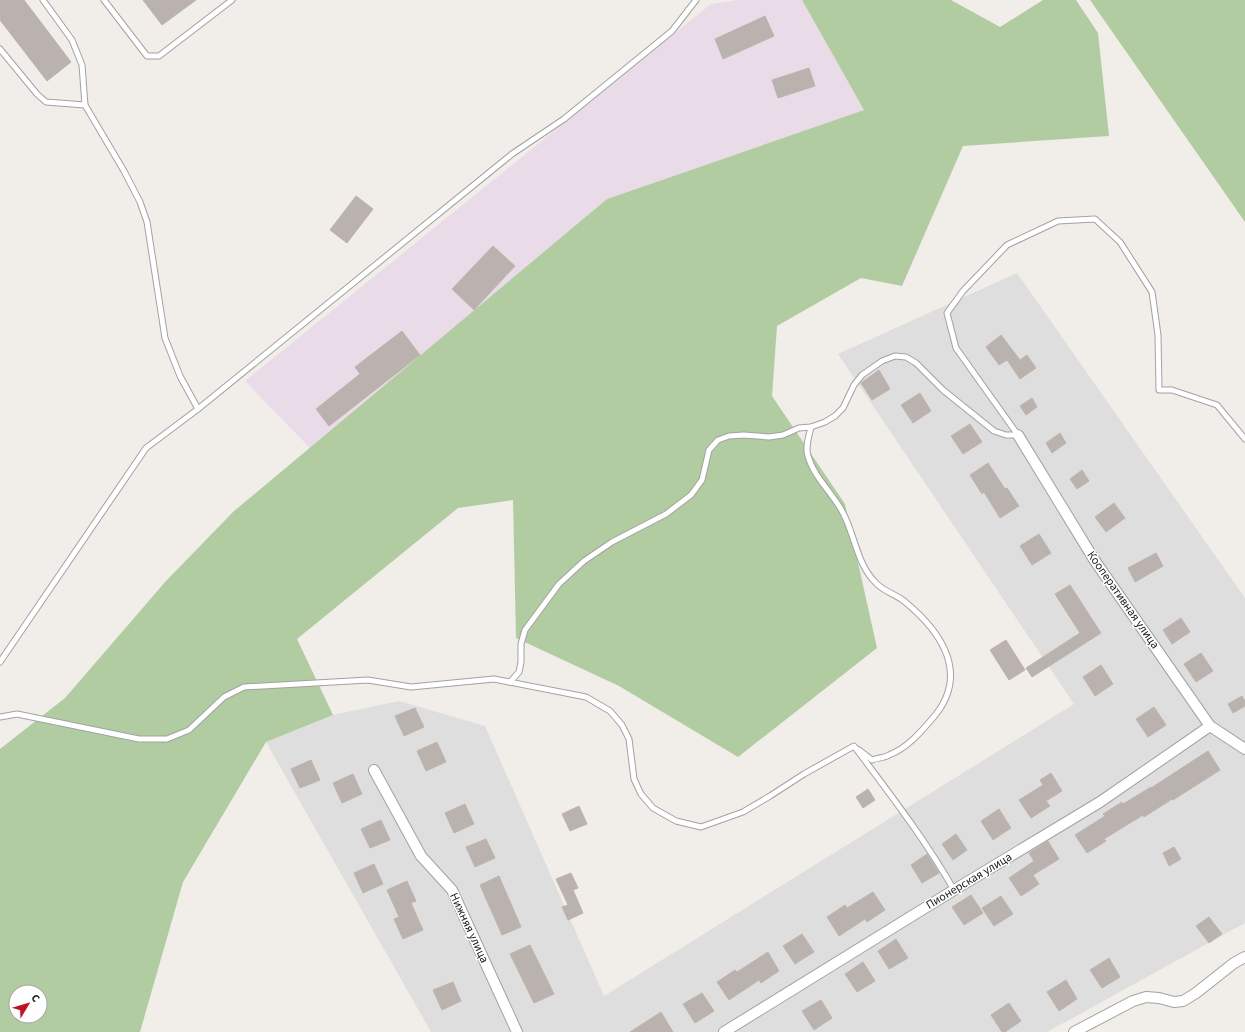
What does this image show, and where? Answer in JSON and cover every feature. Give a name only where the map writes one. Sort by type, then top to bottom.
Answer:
[{"type":"street","name":"Кооперативная улица","points":[[1018,435],[1095,561],[1210,726],[1245,750]]},
{"type":"street","name":"Пионерская улица","points":[[724,1032],[1100,802],[1210,726]]},
{"type":"street","name":"Нижняя улица","points":[[374,770],[421,856],[452,890],[517,1032]]},
{"type":"street","points":[[1074,1032],[1133,1001],[1146,997],[1159,998],[1174,1002],[1183,1001],[1196,993],[1234,963],[1245,957]]},
{"type":"lane","points":[[43,0],[72,40],[82,65],[85,105],[140,202],[147,222],[165,338],[180,376],[198,409]]},
{"type":"lane","points":[[104,0],[146,56],[159,56],[232,0]]},
{"type":"lane","points":[[0,662],[146,448],[198,409],[512,154],[564,119],[672,31],[696,0]]},
{"type":"lane","points":[[0,49],[37,94],[46,102],[85,105]]},
{"type":"lane","points":[[1018,435],[956,348],[947,313],[963,291],[1007,245],[1058,221],[1095,219],[1120,242],[1152,292],[1158,335],[1159,390],[1172,390],[1216,405],[1245,439]]},
{"type":"lane","points":[[510,682],[519,672],[521,662],[521,644],[525,630],[559,584],[590,557],[612,542],[666,514],[692,495],[702,480],[709,450],[718,440],[730,436],[744,435],[769,437],[783,435],[799,428],[811,427],[825,422],[835,416],[843,408],[854,385],[862,375],[882,361],[895,356],[906,356],[916,363],[943,390],[994,431],[1006,435],[1018,435]]},
{"type":"lane","points":[[811,427],[807,455],[813,470],[843,513],[867,572],[876,584],[902,600],[916,611],[930,626],[942,644],[949,659],[950,666],[951,679],[946,698],[935,716],[919,735],[904,747],[889,756],[872,760],[854,746]]},
{"type":"lane","points":[[0,717],[17,714],[139,739],[167,739],[189,730],[224,697],[244,687],[368,680],[411,687],[494,679],[586,697],[610,711],[622,725],[629,739],[634,779],[641,794],[653,808],[676,821],[701,826],[743,812],[804,774],[854,746]]},
{"type":"lane","points":[[854,746],[895,800],[937,860],[954,890]]},
{"type":"shaded area","points":[[738,0],[802,0],[864,110],[607,199],[310,448],[245,381],[711,4]]},
{"type":"shaded area","points":[[1017,273],[1245,598],[1245,923],[1047,1032],[431,1032],[266,742],[333,715],[399,701],[485,726],[604,996],[1074,704],[838,354]]},
{"type":"green space","points":[[802,0],[951,0],[1000,27],[1043,0],[1076,0],[1098,33],[1109,136],[963,146],[902,286],[861,278],[777,326],[772,396],[845,504],[877,648],[738,757],[619,686],[516,638],[513,500],[458,508],[297,639],[333,715],[266,742],[183,882],[140,1032],[0,1032],[0,749],[65,698],[166,581],[233,512],[607,199],[864,110]]},
{"type":"green space","points":[[1090,0],[1245,0],[1245,222]]},
{"type":"building","points":[[0,0],[24,0],[71,62],[47,81],[0,20]]},
{"type":"building","points":[[143,0],[196,0],[162,25]]},
{"type":"building","points":[[765,16],[774,36],[723,59],[715,39]]},
{"type":"building","points":[[809,68],[815,86],[778,98],[772,80]]},
{"type":"building","points":[[356,196],[373,209],[347,243],[330,230]]},
{"type":"building","points":[[493,246],[515,266],[474,310],[452,289]]},
{"type":"building","points":[[402,331],[420,355],[329,426],[316,409],[360,374],[355,367]]},
{"type":"building","points":[[1001,335],[1020,360],[1027,355],[1036,368],[1020,379],[1007,360],[999,365],[986,347]]},
{"type":"building","points":[[879,370],[890,389],[872,400],[861,383]]},
{"type":"building","points":[[920,393],[931,411],[913,423],[901,405]]},
{"type":"building","points":[[1032,398],[1037,407],[1026,415],[1020,406]]},
{"type":"building","points":[[970,424],[982,442],[963,454],[951,436]]},
{"type":"building","points":[[1060,433],[1066,443],[1052,453],[1046,443]]},
{"type":"building","points":[[988,463],[1005,489],[1007,488],[1019,506],[1000,518],[984,492],[982,494],[970,475]]},
{"type":"building","points":[[1082,470],[1089,481],[1077,489],[1070,479]]},
{"type":"building","points":[[1114,503],[1125,518],[1106,532],[1095,517]]},
{"type":"building","points":[[1039,534],[1051,553],[1032,565],[1020,546]]},
{"type":"building","points":[[1156,553],[1163,566],[1135,582],[1128,568]]},
{"type":"building","points":[[1070,585],[1101,633],[1032,677],[1026,668],[1080,633],[1055,594]]},
{"type":"building","points":[[1181,618],[1190,632],[1172,644],[1163,630]]},
{"type":"building","points":[[1006,640],[1025,670],[1009,680],[990,650]]},
{"type":"building","points":[[1201,653],[1213,671],[1196,682],[1184,664]]},
{"type":"building","points":[[1101,665],[1113,684],[1095,696],[1083,677]]},
{"type":"building","points":[[1242,696],[1245,701],[1245,706],[1233,713],[1228,704]]},
{"type":"building","points":[[1154,707],[1166,725],[1148,737],[1136,719]]},
{"type":"building","points":[[415,708],[424,727],[404,736],[395,716]]},
{"type":"building","points":[[437,742],[446,762],[426,771],[417,751]]},
{"type":"building","points":[[1208,751],[1220,770],[1173,800],[1172,799],[1144,817],[1143,815],[1104,839],[1106,841],[1087,853],[1075,835],[1105,816],[1103,814],[1122,802],[1123,804],[1151,788]]},
{"type":"building","points":[[311,760],[320,780],[300,788],[291,769]]},
{"type":"building","points":[[1051,773],[1062,791],[1046,801],[1050,806],[1031,818],[1019,800],[1043,785],[1040,780]]},
{"type":"building","points":[[353,774],[362,794],[342,803],[333,783]]},
{"type":"building","points":[[868,789],[875,800],[863,808],[856,797]]},
{"type":"building","points":[[465,804],[474,824],[454,833],[445,813]]},
{"type":"building","points":[[579,806],[587,824],[570,831],[562,814]]},
{"type":"building","points":[[999,809],[1011,828],[993,840],[981,821]]},
{"type":"building","points":[[381,820],[390,840],[370,848],[361,829]]},
{"type":"building","points":[[956,834],[967,850],[953,860],[942,844]]},
{"type":"building","points":[[486,839],[495,858],[475,867],[466,847]]},
{"type":"building","points":[[1048,841],[1059,859],[1033,875],[1039,884],[1021,896],[1009,878],[1034,861],[1029,853]]},
{"type":"building","points":[[1174,847],[1181,859],[1169,866],[1163,853]]},
{"type":"building","points":[[927,854],[939,873],[922,883],[911,865]]},
{"type":"building","points":[[374,864],[383,884],[363,893],[354,873]]},
{"type":"building","points":[[571,873],[578,888],[573,890],[583,913],[568,920],[562,907],[568,905],[556,879]]},
{"type":"building","points":[[499,876],[521,927],[502,935],[480,885]]},
{"type":"building","points":[[407,881],[416,901],[411,903],[423,930],[403,939],[394,919],[399,917],[387,890]]},
{"type":"building","points":[[873,892],[885,910],[867,922],[865,919],[839,936],[827,917],[845,905],[847,908]]},
{"type":"building","points":[[971,895],[983,913],[964,925],[952,907]]},
{"type":"building","points":[[1001,896],[1013,914],[994,926],[982,908]]},
{"type":"building","points":[[1209,917],[1222,934],[1209,943],[1196,926]]},
{"type":"building","points":[[802,934],[814,952],[795,964],[783,946]]},
{"type":"building","points":[[896,939],[908,958],[889,969],[878,951]]},
{"type":"building","points":[[530,945],[554,994],[534,1003],[510,954]]},
{"type":"building","points":[[768,952],[779,971],[761,983],[759,980],[729,1000],[717,982],[735,970],[737,972]]},
{"type":"building","points":[[1109,958],[1120,977],[1102,988],[1090,970]]},
{"type":"building","points":[[863,962],[875,981],[857,992],[845,974]]},
{"type":"building","points":[[1066,980],[1077,999],[1059,1011],[1047,992]]},
{"type":"building","points":[[453,982],[461,1001],[442,1010],[433,990]]},
{"type":"building","points":[[702,993],[714,1011],[695,1023],[683,1004]]},
{"type":"building","points":[[821,1000],[832,1018],[814,1030],[802,1011]]},
{"type":"building","points":[[1009,1003],[1021,1021],[1005,1032],[1002,1032],[991,1015]]},
{"type":"building","points":[[661,1012],[673,1032],[630,1032]]}]
